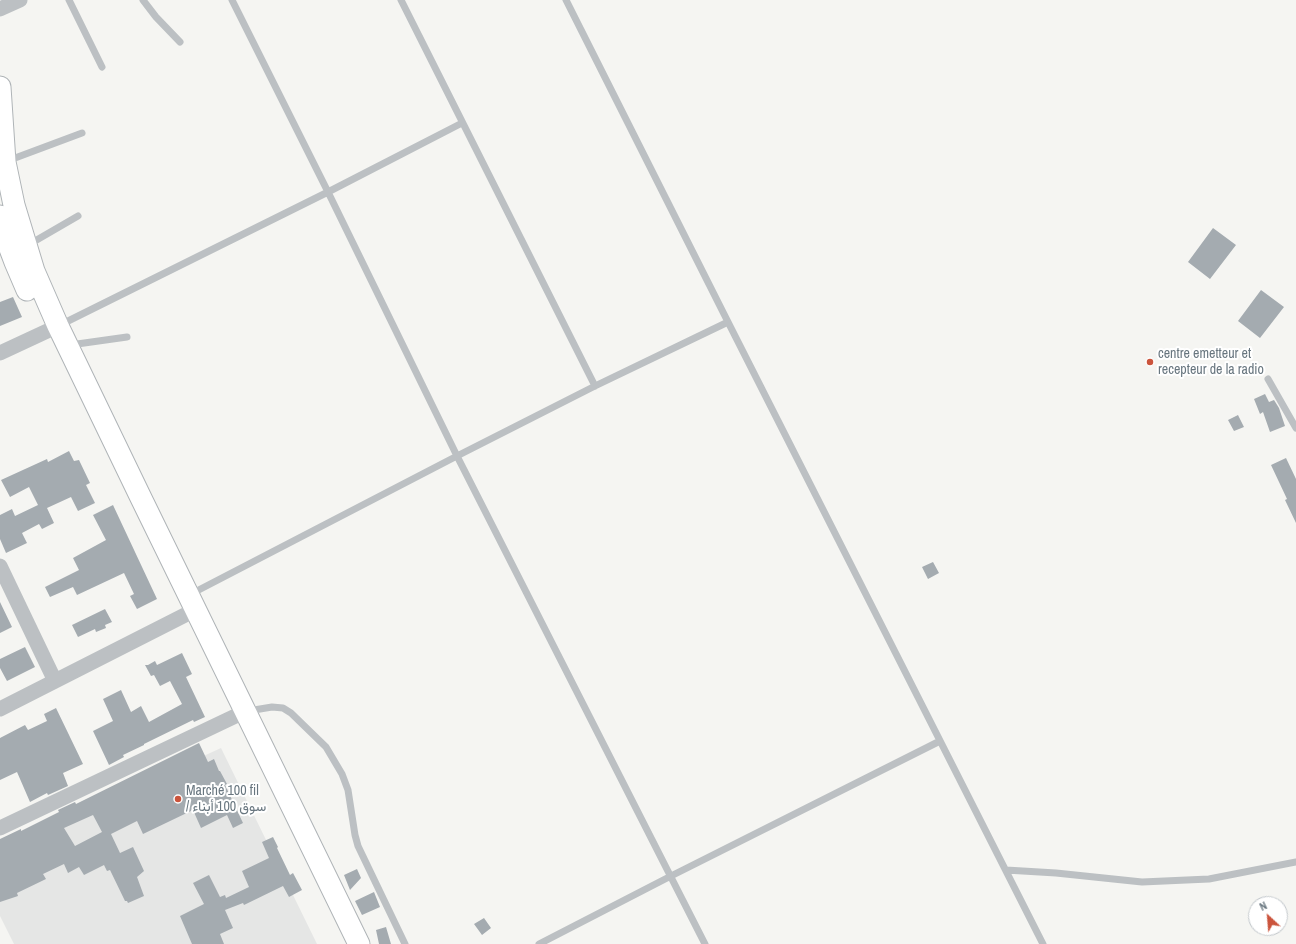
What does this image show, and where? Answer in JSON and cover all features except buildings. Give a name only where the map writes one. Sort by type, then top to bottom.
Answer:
[{"type":"street","points":[[0,9],[20,0]]},
{"type":"street","points":[[0,87],[5,162],[14,205],[52,329],[68,345],[187,605]]},
{"type":"street","points":[[0,216],[4,233],[15,262],[52,329],[240,713],[348,944]]},
{"type":"street","points":[[0,353],[52,329]]},
{"type":"street","points":[[0,566],[55,681]]},
{"type":"street","points":[[0,708],[55,681],[187,605]]},
{"type":"street","points":[[0,828],[240,713]]},
{"type":"street","points":[[240,713],[359,944]]},
{"type":"lane","points":[[69,0],[102,67]]},
{"type":"lane","points":[[143,0],[156,17],[180,42]]},
{"type":"lane","points":[[232,0],[457,456],[705,944]]},
{"type":"lane","points":[[400,0],[594,386]]},
{"type":"lane","points":[[566,0],[1043,944]]},
{"type":"lane","points":[[52,329],[328,192],[462,123]]},
{"type":"lane","points":[[5,162],[82,133]]},
{"type":"lane","points":[[26,247],[78,216]]},
{"type":"lane","points":[[187,605],[457,456],[594,386],[728,322]]},
{"type":"lane","points":[[68,345],[127,337]]},
{"type":"lane","points":[[1268,379],[1296,428]]},
{"type":"lane","points":[[240,713],[272,707],[283,708],[291,713],[326,747],[342,774],[348,790],[358,846],[405,944]]},
{"type":"lane","points":[[539,944],[940,741]]},
{"type":"lane","points":[[1006,870],[1056,873],[1142,882],[1209,879],[1296,862]]},
{"type":"shaded area","name":"Marché 100 fil / سوق 100 أبناء","points":[[221,748],[317,944],[14,944],[0,916],[0,849]]},
{"type":"place","name":"centre emetteur et recepteur de la radio","points":[[1150,362]]},
{"type":"place","name":"Marché 100 fil / سوق 100 أبناء","points":[[178,799]]}]
